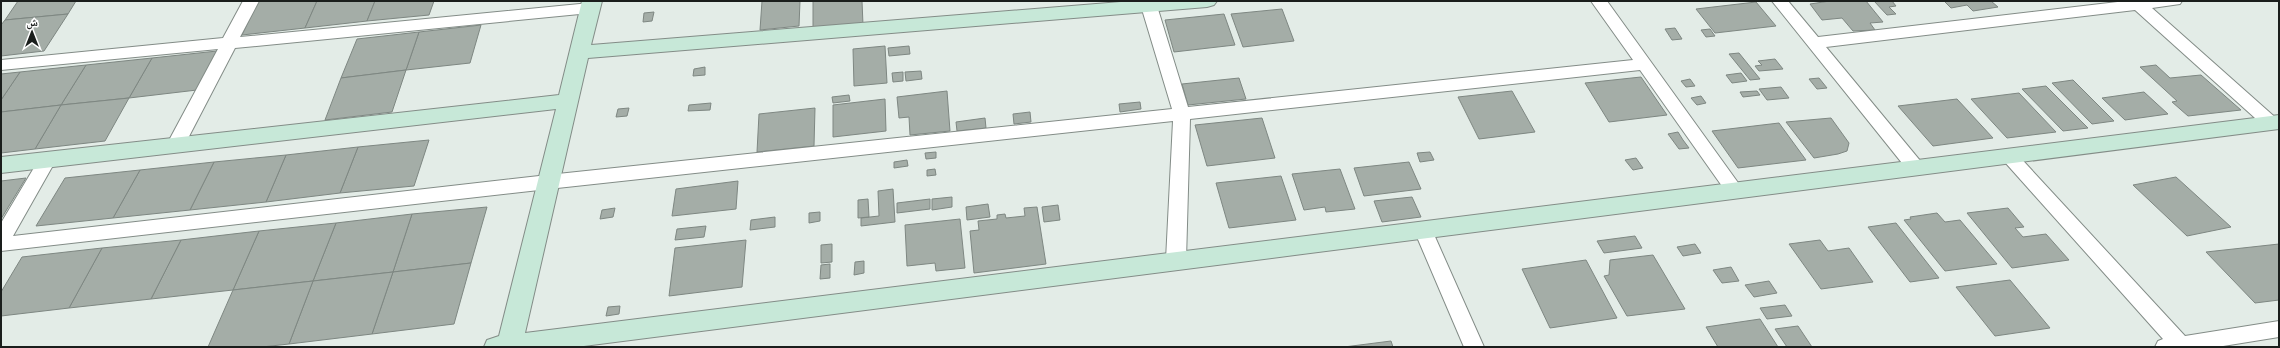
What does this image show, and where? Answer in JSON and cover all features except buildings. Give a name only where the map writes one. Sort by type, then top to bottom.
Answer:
[{"type":"street","points":[[175,146],[251,1]]},
{"type":"street","points":[[579,52],[1207,1]]},
{"type":"street","points":[[1599,1],[1735,191]]},
{"type":"street","points":[[1780,1],[1916,168]]},
{"type":"street","points":[[1814,43],[2136,3],[2174,1]]},
{"type":"street","points":[[2136,3],[2275,123]]},
{"type":"street","points":[[1,64],[229,43],[591,5],[548,182],[505,346],[1176,260],[2275,123]]},
{"type":"street","points":[[1149,6],[1182,115],[1176,260]]},
{"type":"street","points":[[1,244],[548,182],[1645,64]]},
{"type":"street","points":[[1,165],[568,101]]},
{"type":"street","points":[[2009,156],[2176,346],[2279,329]]},
{"type":"street","points":[[1,239],[47,160]]},
{"type":"street","points":[[1423,230],[1474,347]]}]
